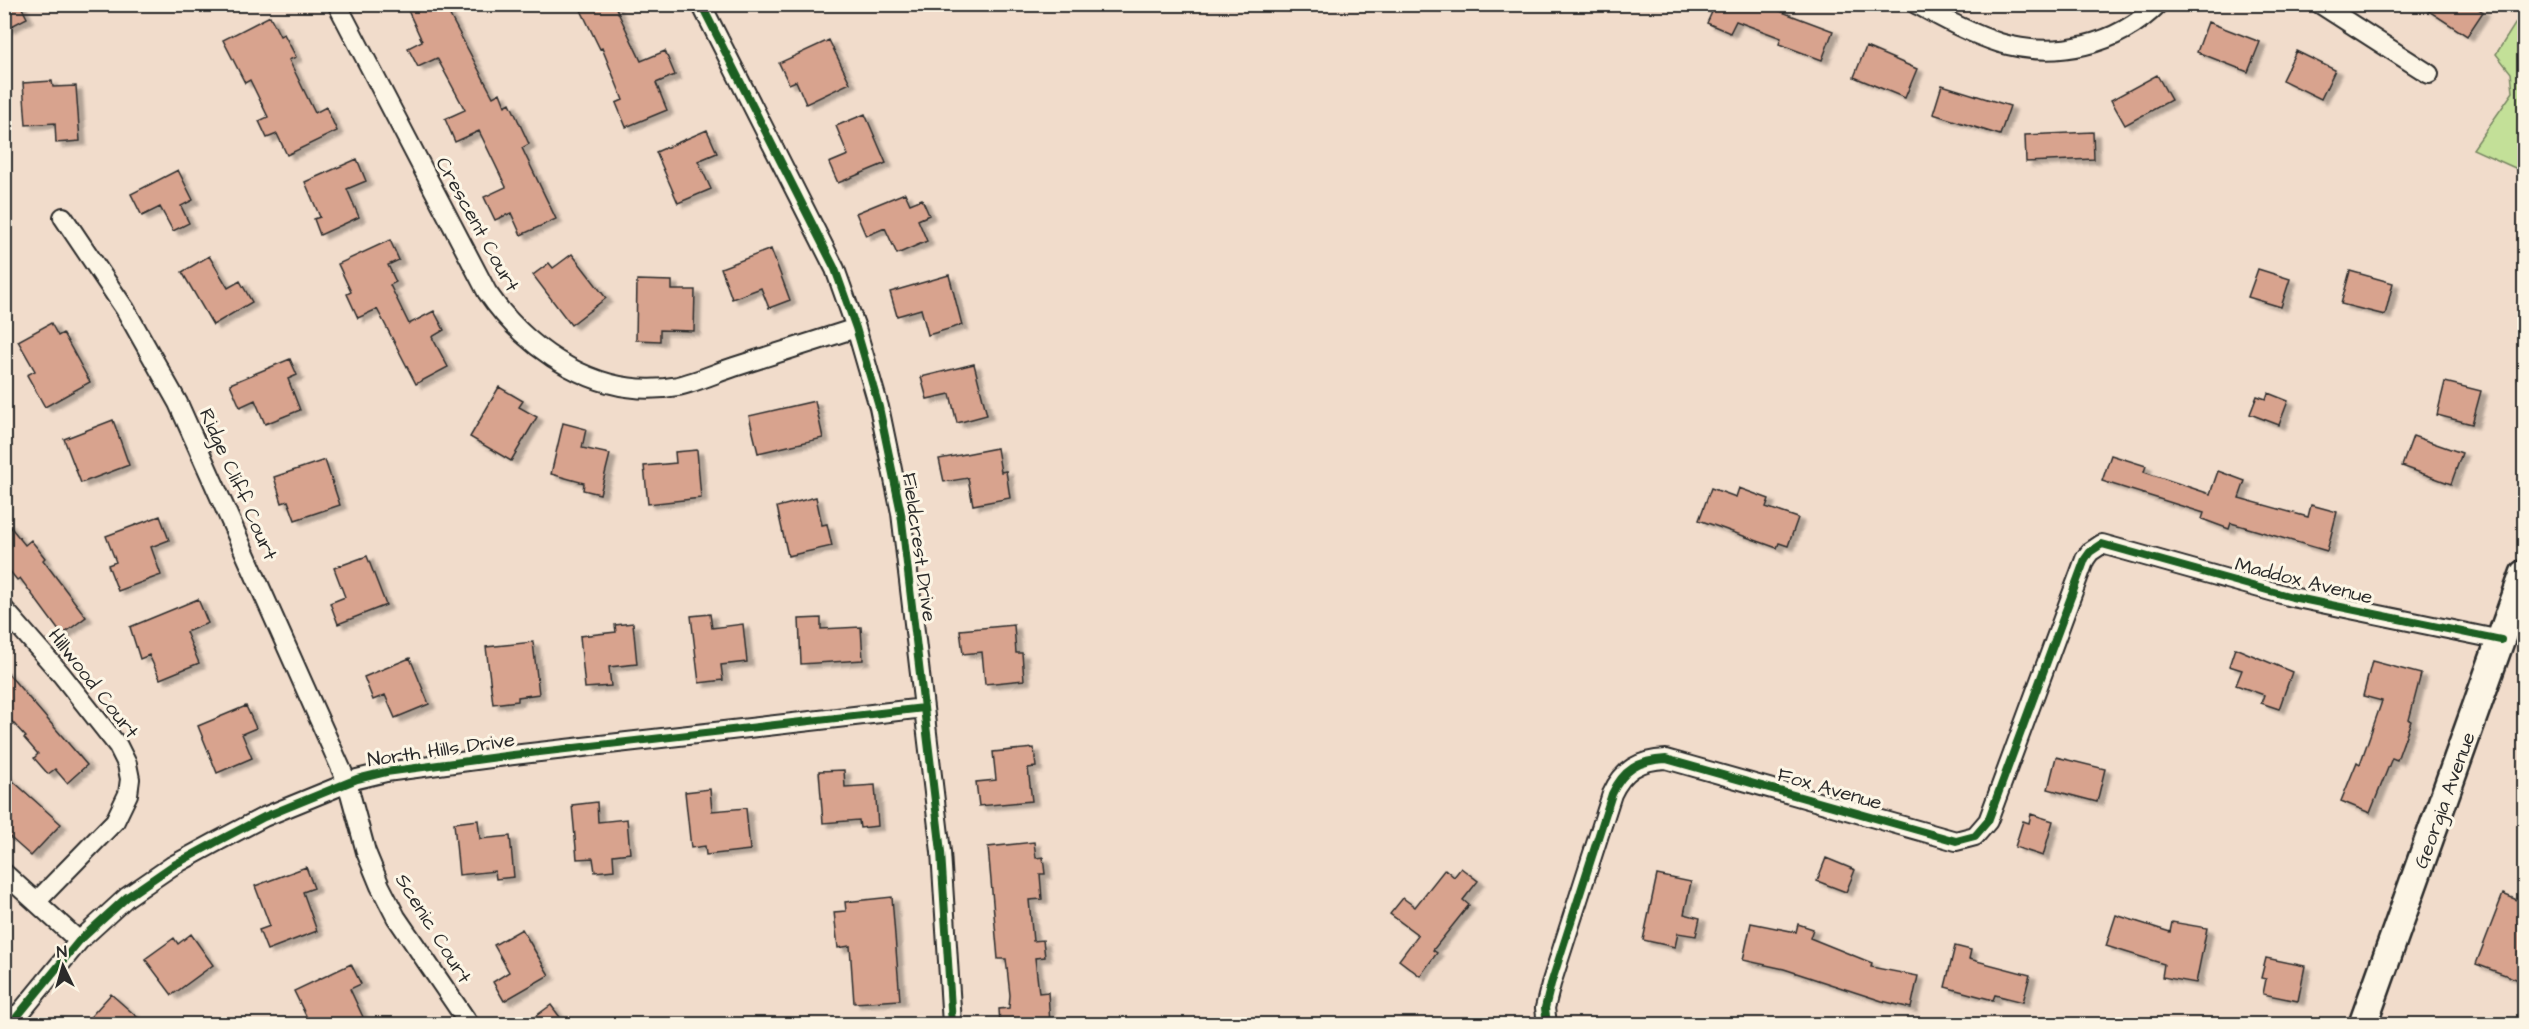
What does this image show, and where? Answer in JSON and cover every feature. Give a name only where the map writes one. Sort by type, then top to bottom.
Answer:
[{"type":"main road","name":"Georgia Avenue","points":[[2363,1024],[2524,574]]},
{"type":"street","name":"Crescent Court","points":[[336,4],[488,292],[520,332],[561,363],[585,375],[624,385],[677,386],[856,328]]},
{"type":"street","name":"Fieldcrest Drive","points":[[701,4],[834,269],[856,328],[892,459],[901,513],[941,852],[952,1024]]},
{"type":"street","points":[[1916,4],[1998,42],[2030,49],[2052,50],[2094,43],[2114,35],[2133,25],[2158,4]]},
{"type":"street","points":[[2320,4],[2429,74]]},
{"type":"street","name":"Ridge Cliff Court","points":[[63,217],[125,309],[178,403],[347,782]]},
{"type":"street","name":"Maddox Avenue","points":[[2102,544],[2292,597],[2501,640]]},
{"type":"street","name":"Fox Avenue","points":[[1548,1024],[1545,1008],[1554,973],[1612,794],[1618,780],[1628,770],[1653,759],[1666,759],[1956,841],[1975,836],[1988,821],[2085,559],[2090,552],[2102,544]]},
{"type":"street","name":"Hillwood Court","points":[[4,609],[61,674],[118,746],[127,764],[130,778],[128,794],[115,821],[36,902]]},
{"type":"street","name":"North Hills Drive","points":[[11,1024],[79,941],[127,897],[172,866],[264,818],[347,782],[386,772],[513,755],[924,708]]},
{"type":"street","name":"Scenic Court","points":[[347,782],[366,852],[380,886],[396,917],[469,1024]]},
{"type":"street","points":[[4,873],[79,941]]},
{"type":"green space","points":[[2524,10],[2524,172],[2473,149],[2513,92],[2511,73],[2496,54]]},
{"type":"building","points":[[4,4],[20,4],[27,18],[4,30]]},
{"type":"building","points":[[405,4],[444,4],[493,97],[500,93],[505,106],[510,103],[529,144],[522,148],[556,219],[521,235],[511,213],[495,220],[484,197],[506,187],[479,131],[455,142],[445,119],[465,110],[437,58],[418,67],[408,48],[422,41]]},
{"type":"building","points":[[578,4],[614,4],[641,61],[665,51],[675,75],[656,83],[667,110],[626,127],[616,103],[623,100],[602,48],[600,49]]},
{"type":"building","points":[[1697,4],[1761,4],[1833,31],[1822,60],[1779,44],[1781,38],[1736,21],[1730,33],[1707,23],[1712,12]]},
{"type":"building","points":[[2418,4],[2471,4],[2483,12],[2467,36]]},
{"type":"building","points":[[270,16],[280,36],[284,34],[296,57],[289,60],[315,113],[326,107],[337,131],[287,155],[277,134],[267,138],[259,121],[268,117],[250,80],[245,83],[223,40]]},
{"type":"building","points":[[2208,22],[2260,42],[2248,72],[2197,52]]},
{"type":"building","points":[[829,40],[850,83],[806,104],[796,81],[789,84],[779,63]]},
{"type":"building","points":[[1866,47],[1917,69],[1905,98],[1854,77]]},
{"type":"building","points":[[2296,51],[2335,70],[2321,99],[2282,80]]},
{"type":"building","points":[[2157,75],[2171,100],[2125,125],[2111,100]]},
{"type":"building","points":[[52,81],[53,87],[76,86],[80,141],[56,143],[55,123],[26,125],[23,83]]},
{"type":"building","points":[[1942,85],[2010,106],[2000,135],[1933,114]]},
{"type":"building","points":[[865,114],[886,163],[838,183],[829,163],[848,155],[836,126]]},
{"type":"building","points":[[707,130],[717,153],[698,161],[711,189],[678,203],[656,152]]},
{"type":"building","points":[[2093,132],[2094,159],[2026,162],[2025,135]]},
{"type":"building","points":[[357,159],[366,181],[347,189],[359,217],[320,235],[314,219],[320,217],[305,182]]},
{"type":"building","points":[[178,170],[193,200],[181,206],[189,223],[173,231],[160,207],[142,216],[131,194]]},
{"type":"building","points":[[905,193],[910,204],[922,199],[929,215],[918,220],[927,241],[897,254],[885,228],[866,236],[856,213]]},
{"type":"building","points":[[390,240],[399,260],[388,265],[396,282],[390,285],[409,324],[434,311],[444,330],[432,337],[448,367],[416,384],[377,309],[358,318],[347,294],[351,292],[338,264]]},
{"type":"building","points":[[771,249],[790,300],[769,308],[761,288],[732,299],[721,268]]},
{"type":"building","points":[[572,254],[606,298],[571,325],[533,275],[549,263],[553,268]]},
{"type":"building","points":[[209,256],[228,288],[240,281],[252,302],[213,325],[182,272]]},
{"type":"building","points":[[2258,269],[2290,279],[2281,307],[2248,297]]},
{"type":"building","points":[[2350,271],[2393,283],[2385,315],[2341,304]]},
{"type":"building","points":[[949,275],[962,325],[928,335],[921,309],[897,316],[890,292]]},
{"type":"building","points":[[637,280],[672,281],[672,290],[695,290],[694,331],[660,330],[660,341],[636,340]]},
{"type":"building","points":[[51,323],[58,336],[63,333],[90,382],[45,407],[27,375],[35,371],[18,341]]},
{"type":"building","points":[[290,359],[297,375],[288,379],[300,410],[265,424],[255,400],[240,407],[230,384]]},
{"type":"building","points":[[974,364],[987,415],[957,423],[950,394],[927,399],[921,377]]},
{"type":"building","points":[[2445,382],[2481,391],[2472,424],[2437,415]]},
{"type":"building","points":[[499,387],[523,401],[519,407],[537,417],[511,461],[470,437]]},
{"type":"building","points":[[2268,393],[2288,401],[2279,425],[2250,414],[2257,396],[2266,399]]},
{"type":"building","points":[[815,401],[823,438],[758,453],[749,416]]},
{"type":"building","points":[[113,420],[129,465],[81,483],[64,439]]},
{"type":"building","points":[[563,423],[586,429],[582,448],[610,454],[600,494],[583,490],[584,483],[551,474]]},
{"type":"building","points":[[2413,436],[2462,453],[2451,484],[2402,466]]},
{"type":"building","points":[[997,448],[1001,472],[1006,471],[1010,498],[973,505],[968,478],[944,482],[939,459]]},
{"type":"building","points":[[697,450],[701,498],[648,504],[644,466],[676,463],[675,452]]},
{"type":"building","points":[[2111,455],[2146,466],[2144,472],[2210,494],[2218,471],[2245,481],[2239,498],[2308,517],[2311,505],[2337,512],[2327,551],[2231,523],[2229,529],[2202,519],[2204,513],[2102,481]]},
{"type":"building","points":[[325,460],[340,505],[295,520],[288,501],[282,503],[274,477]]},
{"type":"building","points":[[1711,488],[1736,497],[1739,488],[1769,499],[1766,507],[1798,518],[1788,546],[1779,543],[1777,548],[1699,520]]},
{"type":"building","points":[[816,497],[822,525],[827,524],[832,546],[788,556],[777,507]]},
{"type":"building","points":[[160,516],[169,540],[151,547],[161,575],[118,591],[108,565],[116,562],[106,536]]},
{"type":"building","points":[[4,519],[25,545],[31,540],[45,558],[43,560],[86,617],[62,635],[20,578],[17,580],[4,564]]},
{"type":"building","points":[[367,556],[386,605],[338,624],[330,603],[345,597],[334,568]]},
{"type":"building","points":[[198,599],[208,623],[186,632],[199,663],[160,679],[149,655],[140,659],[130,627]]},
{"type":"building","points":[[710,614],[712,628],[743,624],[747,662],[721,665],[723,680],[699,683],[691,616]]},
{"type":"building","points":[[821,618],[821,629],[861,627],[863,660],[801,664],[799,619]]},
{"type":"building","points":[[633,623],[637,664],[609,667],[611,686],[585,688],[580,636],[616,632],[615,625]]},
{"type":"building","points":[[1014,625],[1016,653],[1022,653],[1024,680],[985,684],[982,652],[963,654],[960,630]]},
{"type":"building","points":[[533,642],[539,694],[518,697],[518,701],[493,704],[486,647]]},
{"type":"building","points":[[2235,648],[2292,672],[2279,709],[2261,703],[2264,695],[2236,685],[2242,670],[2229,666]]},
{"type":"building","points":[[410,658],[429,704],[395,718],[385,695],[373,700],[364,677]]},
{"type":"building","points":[[2372,661],[2421,674],[2409,720],[2411,721],[2397,760],[2392,758],[2370,813],[2341,801],[2357,762],[2360,764],[2382,701],[2363,696]]},
{"type":"building","points":[[4,669],[87,765],[67,783],[55,769],[48,774],[34,758],[38,754],[24,738],[26,737],[4,713]]},
{"type":"building","points":[[246,706],[256,728],[242,734],[252,758],[217,773],[198,726]]},
{"type":"building","points":[[1034,748],[1036,767],[1028,768],[1032,801],[979,806],[976,782],[996,780],[993,752]]},
{"type":"building","points":[[2056,757],[2105,769],[2097,802],[2048,789]]},
{"type":"building","points":[[844,770],[845,787],[875,785],[878,826],[860,828],[859,820],[823,823],[819,771]]},
{"type":"building","points":[[4,773],[61,824],[31,856],[4,832]]},
{"type":"building","points":[[710,789],[712,811],[746,808],[750,850],[706,855],[705,846],[691,848],[685,792]]},
{"type":"building","points":[[597,802],[598,822],[627,819],[630,853],[613,855],[614,870],[595,872],[593,858],[577,859],[572,805]]},
{"type":"building","points":[[2031,814],[2053,821],[2043,856],[2015,847],[2023,821],[2029,823]]},
{"type":"building","points":[[478,820],[480,839],[510,836],[514,877],[496,879],[495,871],[459,875],[454,823]]},
{"type":"building","points":[[1034,842],[1036,858],[1043,857],[1045,874],[1040,874],[1042,899],[1029,900],[1033,941],[1043,940],[1045,957],[1035,958],[1039,993],[1048,992],[1050,1024],[1000,1024],[999,1009],[1009,1008],[1010,995],[1006,959],[998,959],[988,847]]},
{"type":"building","points":[[1826,858],[1855,870],[1846,892],[1817,881]]},
{"type":"building","points":[[306,867],[314,888],[303,892],[317,931],[267,950],[259,930],[270,926],[255,886]]},
{"type":"building","points":[[1461,868],[1478,881],[1463,900],[1469,905],[1433,950],[1437,953],[1420,976],[1399,960],[1418,935],[1390,914],[1403,898],[1415,907],[1445,869],[1454,877]]},
{"type":"building","points":[[1657,875],[1691,882],[1684,914],[1700,918],[1696,936],[1678,933],[1675,947],[1643,940]]},
{"type":"building","points":[[2503,894],[2524,903],[2524,982],[2476,964]]},
{"type":"building","points":[[892,897],[900,1000],[854,1003],[850,946],[838,948],[834,912],[846,911],[845,902]]},
{"type":"building","points":[[2116,915],[2170,932],[2172,922],[2207,928],[2196,983],[2162,977],[2164,964],[2106,946]]},
{"type":"building","points":[[1751,923],[1796,932],[1798,924],[1813,929],[1810,938],[1872,963],[1871,967],[1918,976],[1911,1008],[1882,1001],[1784,969],[1743,960]]},
{"type":"building","points":[[522,929],[549,975],[504,1001],[493,982],[509,972],[494,945]]},
{"type":"building","points":[[191,934],[213,965],[172,995],[145,959],[174,938],[178,944]]},
{"type":"building","points":[[1955,946],[1971,950],[1969,959],[2030,975],[2023,1002],[1995,995],[1993,1000],[1945,987]]},
{"type":"building","points":[[2266,958],[2305,966],[2298,1001],[2263,994],[2266,979],[2261,978]]},
{"type":"building","points":[[351,964],[361,984],[350,989],[363,1017],[346,1024],[310,1024],[294,991]]},
{"type":"building","points":[[111,994],[145,1024],[84,1024]]},
{"type":"building","points":[[551,1005],[565,1024],[525,1024]]},
{"type":"cycle path","points":[[701,4],[835,269],[856,328],[879,407],[901,513],[941,852],[952,1024]]},
{"type":"cycle path","points":[[1547,1024],[1545,1008],[1551,984],[1612,794],[1621,779],[1640,764],[1666,759],[1956,841],[1975,836],[1988,821],[2085,559],[2090,552],[2102,544],[2292,597],[2501,640]]},
{"type":"cycle path","points":[[11,1024],[79,941],[127,897],[172,866],[264,817],[357,779],[386,772],[513,755],[924,708]]}]
